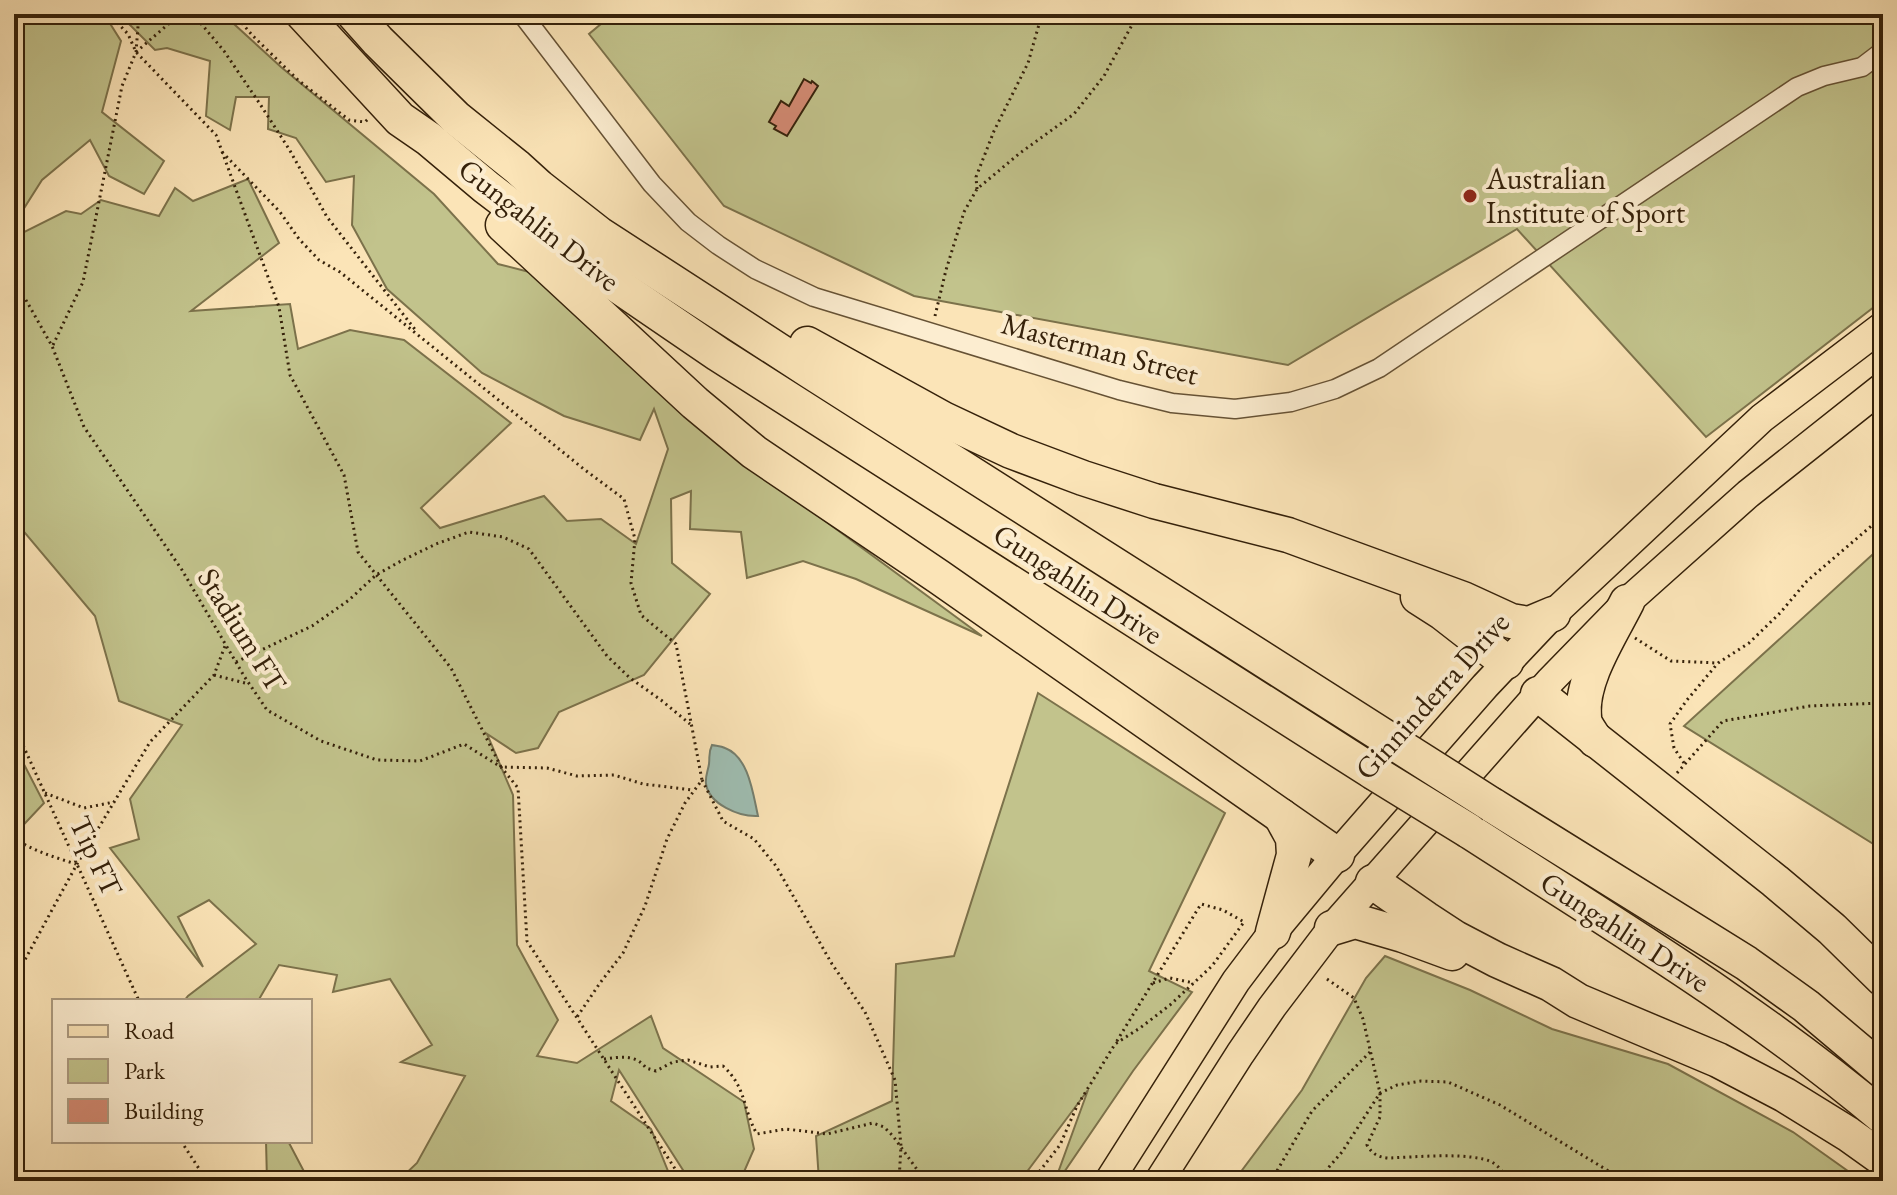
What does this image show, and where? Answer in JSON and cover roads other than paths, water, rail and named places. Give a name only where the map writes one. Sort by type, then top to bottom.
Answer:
[{"type":"highway","name":"Gungahlin Drive","points":[[303,14],[393,112],[583,262],[669,322],[1723,996],[1843,1083],[1883,1117]]},
{"type":"highway","name":"Gungahlin Drive","points":[[354,14],[456,118],[599,234],[1492,805],[1746,963],[1806,1006],[1883,1071]]},
{"type":"highway","points":[[393,112],[420,148],[474,199],[695,403],[754,452],[1337,855]]},
{"type":"highway","points":[[517,167],[579,203],[679,270],[943,419],[998,445],[1154,501],[1288,535],[1463,599],[1511,621],[1529,624],[1553,614]]},
{"type":"highway","points":[[1367,564],[1443,613],[1506,662]]},
{"type":"highway","points":[[1595,740],[1584,720],[1584,702],[1596,661],[1620,615]]},
{"type":"highway","points":[[1538,694],[1775,881],[1832,929],[1883,979]]},
{"type":"highway","points":[[1273,932],[1294,855],[1293,838],[1281,816]]},
{"type":"highway","points":[[1373,882],[1455,938],[1551,984],[1578,1001],[1718,1060],[1772,1088],[1883,1159]]},
{"type":"highway","points":[[1332,928],[1355,921],[1375,926],[1458,955],[1542,995],[1578,1001]]},
{"type":"main road","name":"Ginninderra Drive","points":[[1109,1181],[1236,981],[1273,932],[1506,662],[1762,418],[1883,326]]},
{"type":"main road","points":[[1159,1181],[1248,1042],[1332,928],[1538,694],[1769,476],[1883,387]]},
{"type":"main road","points":[[1506,662],[1538,694]]},
{"type":"main road","points":[[1337,855],[1373,882]]},
{"type":"street","name":"Masterman Street","points":[[522,14],[652,184],[688,222],[755,269],[814,297],[1119,390],[1172,403],[1235,409],[1291,402],[1335,389],[1379,368],[1797,87],[1824,76],[1862,67],[1883,51]]},
{"type":"street","points":[[1862,67],[1883,66]]},
{"type":"place","name":"Australian Institute of Sport","points":[[1470,196]]}]
